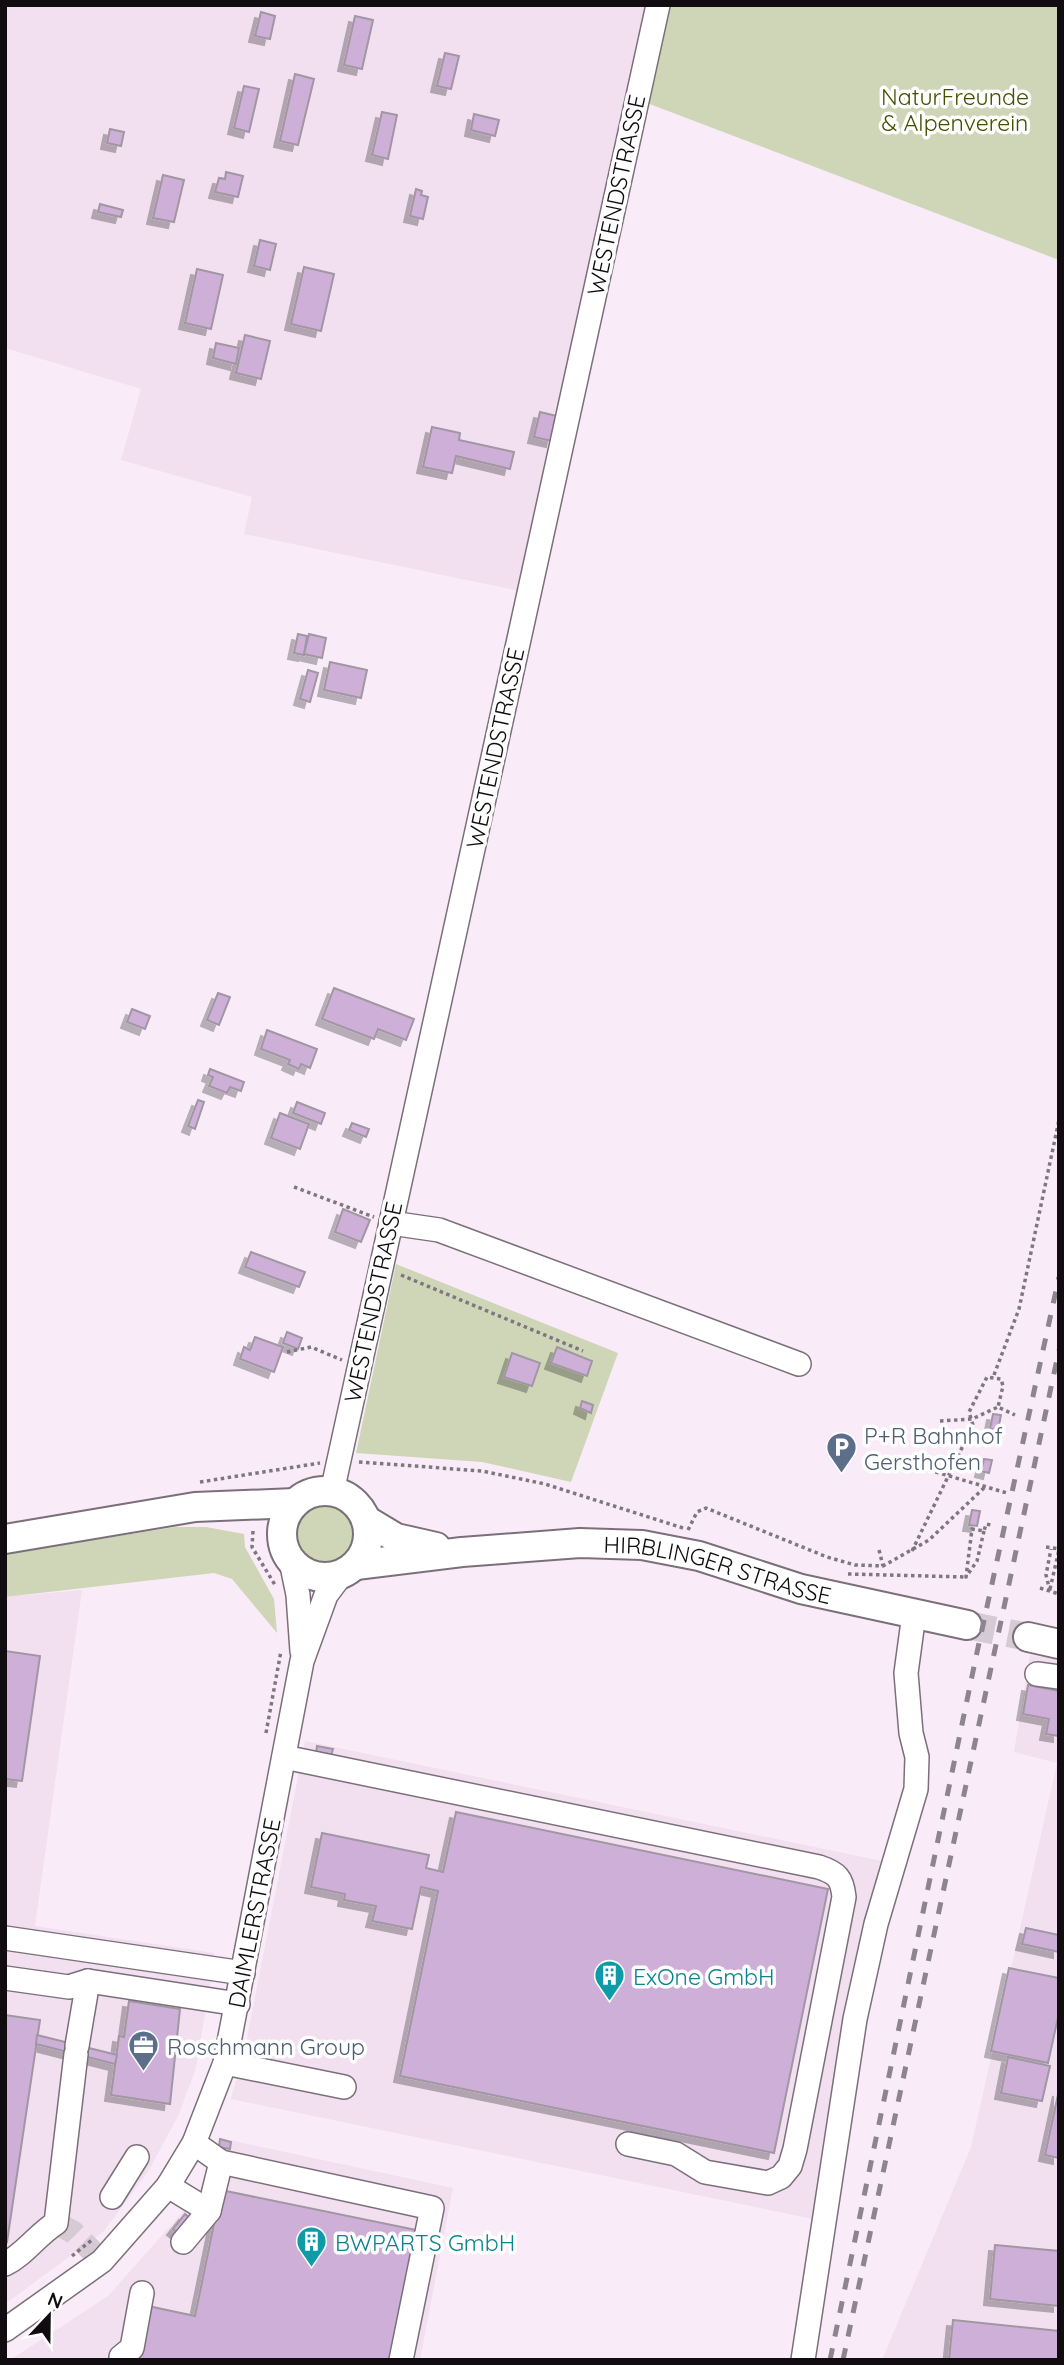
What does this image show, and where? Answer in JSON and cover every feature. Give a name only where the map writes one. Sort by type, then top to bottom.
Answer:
[{"type":"main road","name":"HIRBLINGER STRASSE","points":[[5,1539],[195,1507],[295,1503],[311,1493],[332,1492],[353,1501],[366,1520],[396,1538],[463,1552]]},
{"type":"main road","points":[[286,1552],[284,1518],[295,1503]]},
{"type":"main road","name":"HIRBLINGER STRASSE","points":[[143,1515],[196,1516],[255,1526],[314,1576],[463,1552],[580,1543],[642,1545],[699,1556],[801,1589],[967,1625]]},
{"type":"main road","points":[[348,1570],[368,1541],[366,1520]]},
{"type":"main road","points":[[1028,1637],[1059,1644]]},
{"type":"street","name":"WESTENDSTRASSE","points":[[332,1492],[657,5]]},
{"type":"street","points":[[391,1223],[439,1230],[799,1364]]},
{"type":"street","name":"DAIMLERSTRASSE","points":[[286,1552],[298,1595],[302,1661]]},
{"type":"street","name":"DAIMLERSTRASSE","points":[[5,2330],[102,2262],[168,2186],[194,2143],[225,2063],[302,1661],[326,1595],[348,1570]]},
{"type":"street","points":[[803,2360],[812,2322],[840,2105],[855,2019],[876,1924],[916,1789],[917,1757],[906,1673],[914,1614]]},
{"type":"street","points":[[284,1757],[834,1872],[842,1881],[844,1897],[790,2166],[781,2176],[768,2183],[705,2172],[676,2154],[628,2144]]},
{"type":"street","points":[[7,1933],[243,1973]]},
{"type":"street","points":[[14,1984],[69,1987],[88,1981],[238,2004]]},
{"type":"street","points":[[5,2264],[16,2259],[29,2243],[56,2223],[88,1981]]},
{"type":"street","points":[[225,2063],[284,2068],[338,2078]]},
{"type":"street","points":[[194,2143],[220,2162],[432,2208],[401,2360]]},
{"type":"street","points":[[112,2197],[137,2157]]},
{"type":"street","points":[[183,2242],[209,2211],[220,2162]]},
{"type":"street","points":[[168,2186],[209,2211]]},
{"type":"street","points":[[121,2357],[132,2348],[142,2293]]},
{"type":"path","points":[[994,1376],[1019,1309],[1059,1120]]},
{"type":"path","points":[[294,1187],[391,1223]]},
{"type":"path","points":[[382,1268],[433,1286],[583,1351]]},
{"type":"path","points":[[287,1352],[312,1347],[359,1367]]},
{"type":"path","points":[[994,1376],[1003,1382],[998,1407]]},
{"type":"path","points":[[911,1553],[973,1424],[969,1412],[985,1379],[994,1376]]},
{"type":"path","points":[[940,1421],[972,1419],[998,1407],[1015,1415]]},
{"type":"path","points":[[197,1483],[338,1461],[482,1471],[545,1485],[700,1534]]},
{"type":"path","points":[[922,1468],[1007,1493]]},
{"type":"path","points":[[688,1530],[697,1511],[706,1508],[827,1557],[855,1565],[883,1566],[911,1553],[986,1486]]},
{"type":"path","points":[[844,1574],[938,1579],[966,1577],[978,1561],[986,1524],[991,1525]]},
{"type":"path","points":[[966,1577],[972,1529],[984,1531]]},
{"type":"path","points":[[253,1531],[252,1547],[278,1591]]},
{"type":"path","points":[[1049,1548],[1059,1549],[1049,1591],[1046,1575],[1049,1548]]},
{"type":"path","points":[[879,1550],[883,1566]]},
{"type":"path","points":[[1040,1588],[1059,1594]]},
{"type":"path","points":[[264,1740],[282,1646]]},
{"type":"path","points":[[66,2260],[94,2238]]},
{"type":"shaded area","points":[[5,5],[654,5],[524,592],[244,534],[252,497],[121,460],[141,389],[5,348]]},
{"type":"shaded area","points":[[82,1590],[35,1926],[214,1953],[196,2068],[179,2114],[149,2170],[104,2231],[5,2304],[5,1597]]},
{"type":"shaded area","points":[[1030,1655],[1059,1660],[1059,2360],[882,2360],[971,2147],[1057,1763],[1014,1752]]},
{"type":"shaded area","points":[[305,1741],[887,1862],[818,2220],[231,2099],[246,2043]]},
{"type":"shaded area","points":[[220,2138],[453,2188],[420,2360],[10,2360],[108,2296],[197,2196]]},
{"type":"green space","name":"NaturFreunde & Alpenverein","points":[[669,5],[1059,5],[1059,260],[647,103]]},
{"type":"green space","points":[[396,1264],[618,1353],[571,1482],[482,1462],[356,1453]]},
{"type":"green space","points":[[325,1501],[338,1504],[348,1511],[355,1521],[358,1534],[355,1547],[348,1557],[338,1564],[325,1567],[312,1564],[302,1557],[295,1547],[292,1534],[295,1521],[302,1511],[312,1504]]},
{"type":"green space","points":[[175,1527],[206,1527],[244,1534],[245,1547],[274,1599],[277,1633],[232,1579],[214,1573],[5,1597],[5,1554]]},
{"type":"building","points":[[261,12],[275,16],[270,39],[255,36]]},
{"type":"building","points":[[355,16],[373,20],[362,69],[344,65]]},
{"type":"building","points":[[445,53],[459,56],[451,89],[437,86]]},
{"type":"building","points":[[295,74],[314,79],[298,145],[280,141]]},
{"type":"building","points":[[244,86],[259,89],[249,132],[234,128]]},
{"type":"building","points":[[382,112],[397,115],[388,159],[372,155]]},
{"type":"building","points":[[474,114],[499,120],[495,136],[471,130]]},
{"type":"building","points":[[110,129],[124,132],[121,146],[107,143]]},
{"type":"building","points":[[226,172],[243,176],[238,197],[215,192],[219,178],[225,179]]},
{"type":"building","points":[[163,175],[184,180],[174,222],[153,218]]},
{"type":"building","points":[[416,189],[422,191],[421,195],[428,197],[423,219],[410,216]]},
{"type":"building","points":[[100,204],[123,210],[121,217],[98,212]]},
{"type":"building","points":[[260,240],[276,244],[270,270],[254,266]]},
{"type":"building","points":[[304,267],[334,274],[321,331],[291,324]]},
{"type":"building","points":[[197,269],[223,275],[211,329],[185,323]]},
{"type":"building","points":[[245,335],[270,341],[261,379],[236,373]]},
{"type":"building","points":[[216,343],[239,348],[236,364],[213,358]]},
{"type":"building","points":[[540,412],[557,416],[552,441],[534,437]]},
{"type":"building","points":[[432,427],[460,433],[459,440],[514,452],[510,469],[456,456],[452,473],[423,467]]},
{"type":"building","points":[[298,634],[307,636],[304,655],[294,653]]},
{"type":"building","points":[[309,634],[326,638],[322,658],[304,654]]},
{"type":"building","points":[[330,662],[367,670],[361,698],[324,690]]},
{"type":"building","points":[[308,670],[318,673],[310,702],[300,699]]},
{"type":"building","points":[[334,988],[414,1019],[406,1040],[378,1029],[374,1039],[322,1019]]},
{"type":"building","points":[[218,993],[230,997],[219,1025],[207,1020]]},
{"type":"building","points":[[132,1009],[150,1016],[145,1029],[127,1022]]},
{"type":"building","points":[[267,1030],[317,1049],[310,1068],[301,1064],[299,1069],[288,1064],[290,1060],[261,1049]]},
{"type":"building","points":[[210,1069],[244,1082],[241,1091],[230,1087],[227,1093],[209,1086],[213,1077],[208,1075]]},
{"type":"building","points":[[198,1100],[204,1102],[195,1129],[188,1126]]},
{"type":"building","points":[[297,1102],[325,1113],[321,1124],[293,1113]]},
{"type":"building","points":[[280,1113],[309,1124],[300,1149],[271,1138]]},
{"type":"building","points":[[352,1123],[369,1129],[366,1137],[349,1130]]},
{"type":"building","points":[[343,1209],[370,1220],[361,1242],[335,1232]]},
{"type":"building","points":[[251,1252],[305,1272],[299,1287],[245,1267]]},
{"type":"building","points":[[287,1332],[302,1338],[298,1349],[283,1343]]},
{"type":"building","points":[[255,1337],[283,1347],[274,1372],[240,1359],[244,1347],[250,1350]]},
{"type":"building","points":[[557,1347],[592,1361],[587,1376],[551,1363]]},
{"type":"building","points":[[512,1353],[540,1363],[532,1386],[504,1377]]},
{"type":"building","points":[[582,1401],[593,1405],[591,1413],[580,1408]]},
{"type":"building","points":[[993,1414],[1001,1415],[998,1430],[990,1429]]},
{"type":"building","points":[[984,1459],[992,1460],[989,1473],[981,1471]]},
{"type":"building","points":[[972,1510],[980,1511],[977,1526],[969,1525]]},
{"type":"building","points":[[5,1651],[40,1656],[22,1781],[5,1779]]},
{"type":"building","points":[[1028,1685],[1059,1691],[1059,1736],[1046,1734],[1049,1719],[1023,1714]]},
{"type":"building","points":[[317,1746],[333,1749],[331,1756],[316,1753]]},
{"type":"building","name":"ExOne GmbH","points":[[456,1812],[828,1889],[774,2153],[400,2076],[438,1891],[421,1887],[412,1929],[372,1921],[376,1906],[344,1900],[345,1894],[311,1887],[322,1833],[429,1855],[426,1868],[443,1872]]},
{"type":"building","points":[[1026,1928],[1059,1935],[1059,1952],[1022,1944]]},
{"type":"building","points":[[1009,1968],[1059,1978],[1059,2013],[1048,2063],[991,2051]]},
{"type":"building","points":[[129,2001],[180,2009],[170,2104],[111,2095],[119,2036],[124,2037]]},
{"type":"building","points":[[5,2015],[40,2020],[7,2242],[5,2241]]},
{"type":"building","points":[[37,2035],[117,2055],[115,2064],[36,2044]]},
{"type":"building","points":[[1008,2057],[1050,2066],[1042,2101],[1001,2093]]},
{"type":"building","points":[[1059,2090],[1059,2158],[1045,2155]]},
{"type":"building","points":[[220,2139],[231,2142],[230,2149],[219,2147]]},
{"type":"building","name":"BWPARTS GmbH","points":[[221,2190],[426,2232],[400,2360],[137,2360],[148,2306],[195,2316]]},
{"type":"building","points":[[185,2214],[194,2221],[182,2236],[173,2229]]},
{"type":"building","points":[[995,2245],[1059,2251],[1059,2306],[990,2299]]},
{"type":"building","points":[[953,2320],[1059,2331],[1059,2360],[949,2360]]},
{"type":"tunnel","points":[[967,1625],[1028,1637]]},
{"type":"tunnel","points":[[56,2223],[73,2232],[102,2261]]},
{"type":"railway","points":[[830,2360],[976,1657],[1059,1277]]},
{"type":"railway","points":[[843,2360],[1059,1350]]},
{"type":"place","name":"P+R Bahnhof Gersthofen","points":[[841,1475]]},
{"type":"place","name":"ExOne GmbH","points":[[610,2003]]},
{"type":"place","name":"Roschmann Group","points":[[144,2073]]},
{"type":"place","name":"BWPARTS GmbH","points":[[312,2269]]}]
